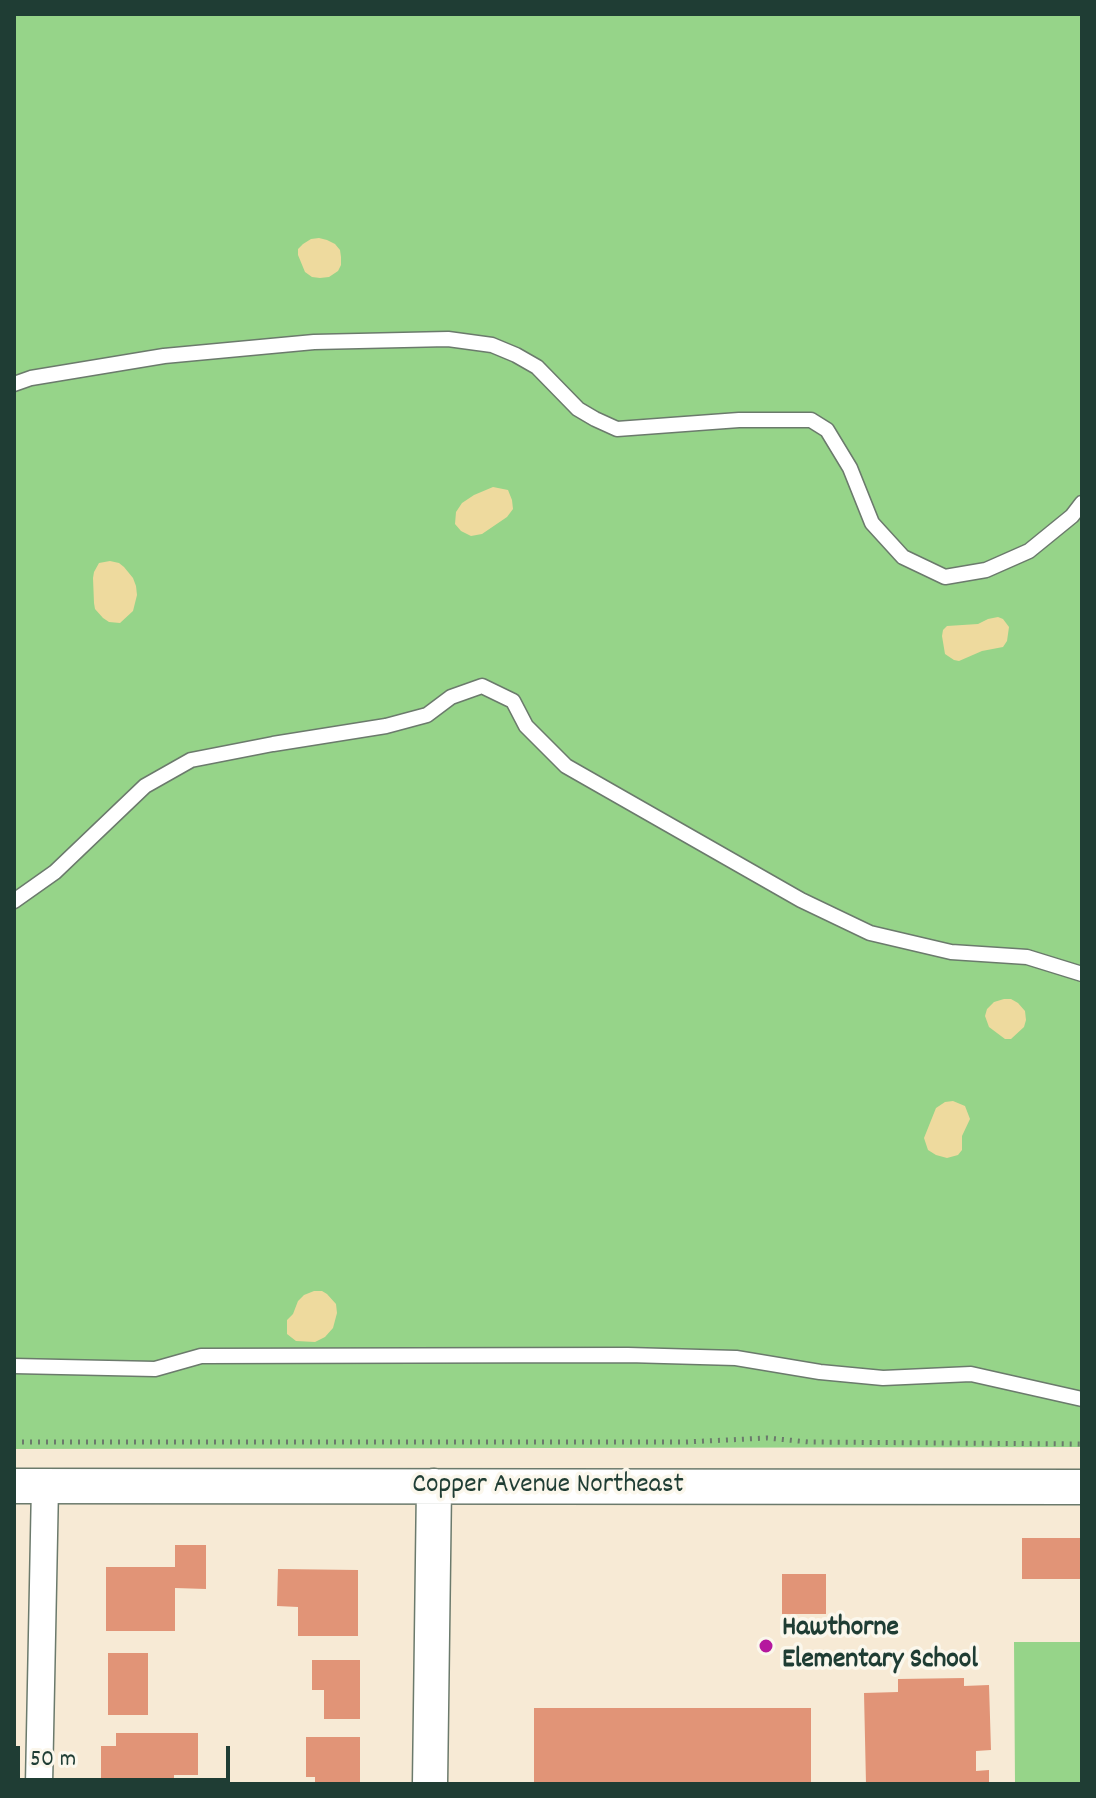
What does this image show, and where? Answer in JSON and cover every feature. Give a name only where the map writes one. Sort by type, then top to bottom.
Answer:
[{"type":"street","name":"Copper Avenue Northeast","points":[[30,1486],[1082,1487]]},
{"type":"street","points":[[30,1486],[39,1784]]},
{"type":"street","points":[[430,1784],[434,1486]]},
{"type":"lane","points":[[14,384],[31,378],[164,356],[314,342],[448,339],[492,345],[516,355],[537,367],[578,409],[617,429],[739,420],[811,420],[827,430],[850,468],[872,523],[903,557],[945,577],[986,570],[1029,551],[1072,516],[1082,503]]},
{"type":"lane","points":[[14,901],[55,872],[145,786],[191,760],[386,726],[427,715],[451,697],[482,686],[513,701],[526,726],[566,766],[801,900],[870,933],[951,952],[1027,957],[1082,974]]},
{"type":"lane","points":[[14,1366],[155,1369],[201,1356],[628,1355],[736,1358],[820,1372],[883,1378],[971,1374],[1082,1399]]},
{"type":"path","points":[[14,1442],[686,1442],[767,1438],[809,1442],[1082,1444]]},
{"type":"green space","points":[[14,14],[1082,14],[1082,1447],[14,1449]]},
{"type":"green space","points":[[1014,1642],[1082,1642],[1082,1784],[1015,1784]]},
{"type":"sand","points":[[319,238],[335,244],[340,250],[341,265],[329,277],[312,277],[305,272],[298,255],[298,249],[303,244]]},
{"type":"sand","points":[[493,487],[508,490],[513,509],[507,517],[482,534],[471,536],[461,531],[455,524],[456,512],[462,503]]},
{"type":"sand","points":[[110,561],[124,567],[136,586],[133,611],[120,623],[103,618],[94,603],[94,572],[99,563]]},
{"type":"sand","points":[[998,617],[1009,627],[1003,647],[982,651],[959,661],[945,654],[942,636],[947,626],[978,624]]},
{"type":"sand","points":[[1004,999],[1018,1003],[1025,1011],[1024,1027],[1011,1039],[1005,1039],[989,1027],[985,1016],[994,1002]]},
{"type":"sand","points":[[953,1101],[965,1106],[970,1119],[962,1136],[962,1150],[958,1155],[947,1158],[928,1150],[924,1138],[936,1108]]},
{"type":"sand","points":[[314,1291],[322,1291],[336,1304],[333,1328],[315,1342],[296,1341],[287,1334],[287,1320],[298,1301]]},
{"type":"building","points":[[1022,1538],[1082,1538],[1082,1579],[1022,1579]]},
{"type":"building","points":[[175,1545],[206,1545],[206,1589],[175,1588],[175,1631],[106,1631],[106,1567],[175,1567]]},
{"type":"building","points":[[278,1569],[358,1570],[358,1636],[298,1636],[298,1607],[277,1606]]},
{"type":"building","points":[[782,1574],[826,1574],[826,1614],[782,1614]]},
{"type":"building","points":[[108,1653],[148,1653],[148,1715],[108,1715]]},
{"type":"building","points":[[312,1660],[360,1660],[360,1719],[324,1719],[324,1690],[312,1690]]},
{"type":"building","points":[[964,1678],[964,1686],[989,1685],[991,1750],[976,1751],[976,1771],[989,1770],[989,1784],[866,1784],[864,1693],[898,1692],[898,1679]]},
{"type":"building","points":[[534,1708],[811,1708],[811,1784],[534,1784]]},
{"type":"building","points":[[116,1733],[198,1733],[198,1775],[174,1775],[174,1784],[101,1784],[101,1746],[116,1746]]},
{"type":"building","points":[[306,1737],[360,1737],[360,1784],[315,1784],[315,1777],[306,1777]]},
{"type":"place","name":"Hawthorne Elementary School","points":[[766,1646]]}]
